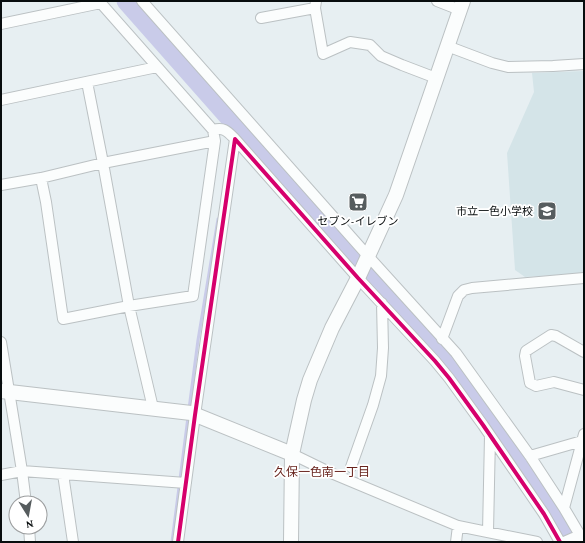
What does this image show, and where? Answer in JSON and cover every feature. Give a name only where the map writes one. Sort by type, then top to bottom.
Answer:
[{"type":"street","points":[[142,1],[456,353],[530,456],[564,508],[577,538]]},
{"type":"street","points":[[291,542],[292,454],[310,380],[332,328],[358,278],[396,195],[461,6],[437,1]]},
{"type":"street","points":[[1,24],[100,2],[213,130],[215,141],[193,296],[129,306],[62,319],[46,202],[41,178]]},
{"type":"street","points":[[261,18],[312,3],[323,54],[350,42],[370,45],[381,56],[436,78]]},
{"type":"street","points":[[447,46],[492,63],[508,67],[584,64]]},
{"type":"street","points":[[1,100],[157,67]]},
{"type":"street","points":[[87,82],[129,306],[153,408]]},
{"type":"street","points":[[213,130],[218,129],[231,135],[358,278],[440,367],[544,514],[560,542]]},
{"type":"street","points":[[178,542],[231,135]]},
{"type":"street","points":[[1,185],[215,141]]},
{"type":"street","points":[[442,339],[458,296],[464,290],[584,278]]},
{"type":"street","points":[[351,468],[373,405],[381,376],[383,348],[382,303]]},
{"type":"street","points":[[584,352],[556,336],[551,335],[526,351],[525,356],[530,383],[536,386],[554,382],[584,390]]},
{"type":"street","points":[[1,342],[5,392],[22,471],[25,495]]},
{"type":"street","points":[[5,392],[153,408],[195,415],[292,454],[331,473],[458,526],[536,542]]},
{"type":"street","points":[[488,532],[490,436]]},
{"type":"street","points":[[530,456],[583,438]]},
{"type":"street","points":[[564,508],[583,438]]},
{"type":"street","points":[[1,475],[22,471],[186,483]]},
{"type":"street","points":[[63,474],[73,542]]},
{"type":"street","points":[[456,542],[458,526]]},
{"type":"shaded area","name":"市立一色小学校","points":[[584,71],[584,273],[525,277],[515,270],[507,153],[534,92],[532,73]]},
{"type":"waterway","points":[[126,1],[452,370],[497,434],[569,542]]},
{"type":"waterway","points":[[231,130],[232,121]]},
{"type":"waterway","points":[[189,409],[198,340],[218,219]]},
{"type":"waterway","points":[[172,542],[188,417]]},
{"type":"cycle path","points":[[178,542],[235,139],[449,378],[544,514],[560,542]]},
{"type":"place","name":"セブン-イレブン","points":[[358,202]]},
{"type":"place","name":"市立一色小学校","points":[[547,211]]},
{"type":"district","name":"久保一色南一丁目","points":[[322,472]]}]
